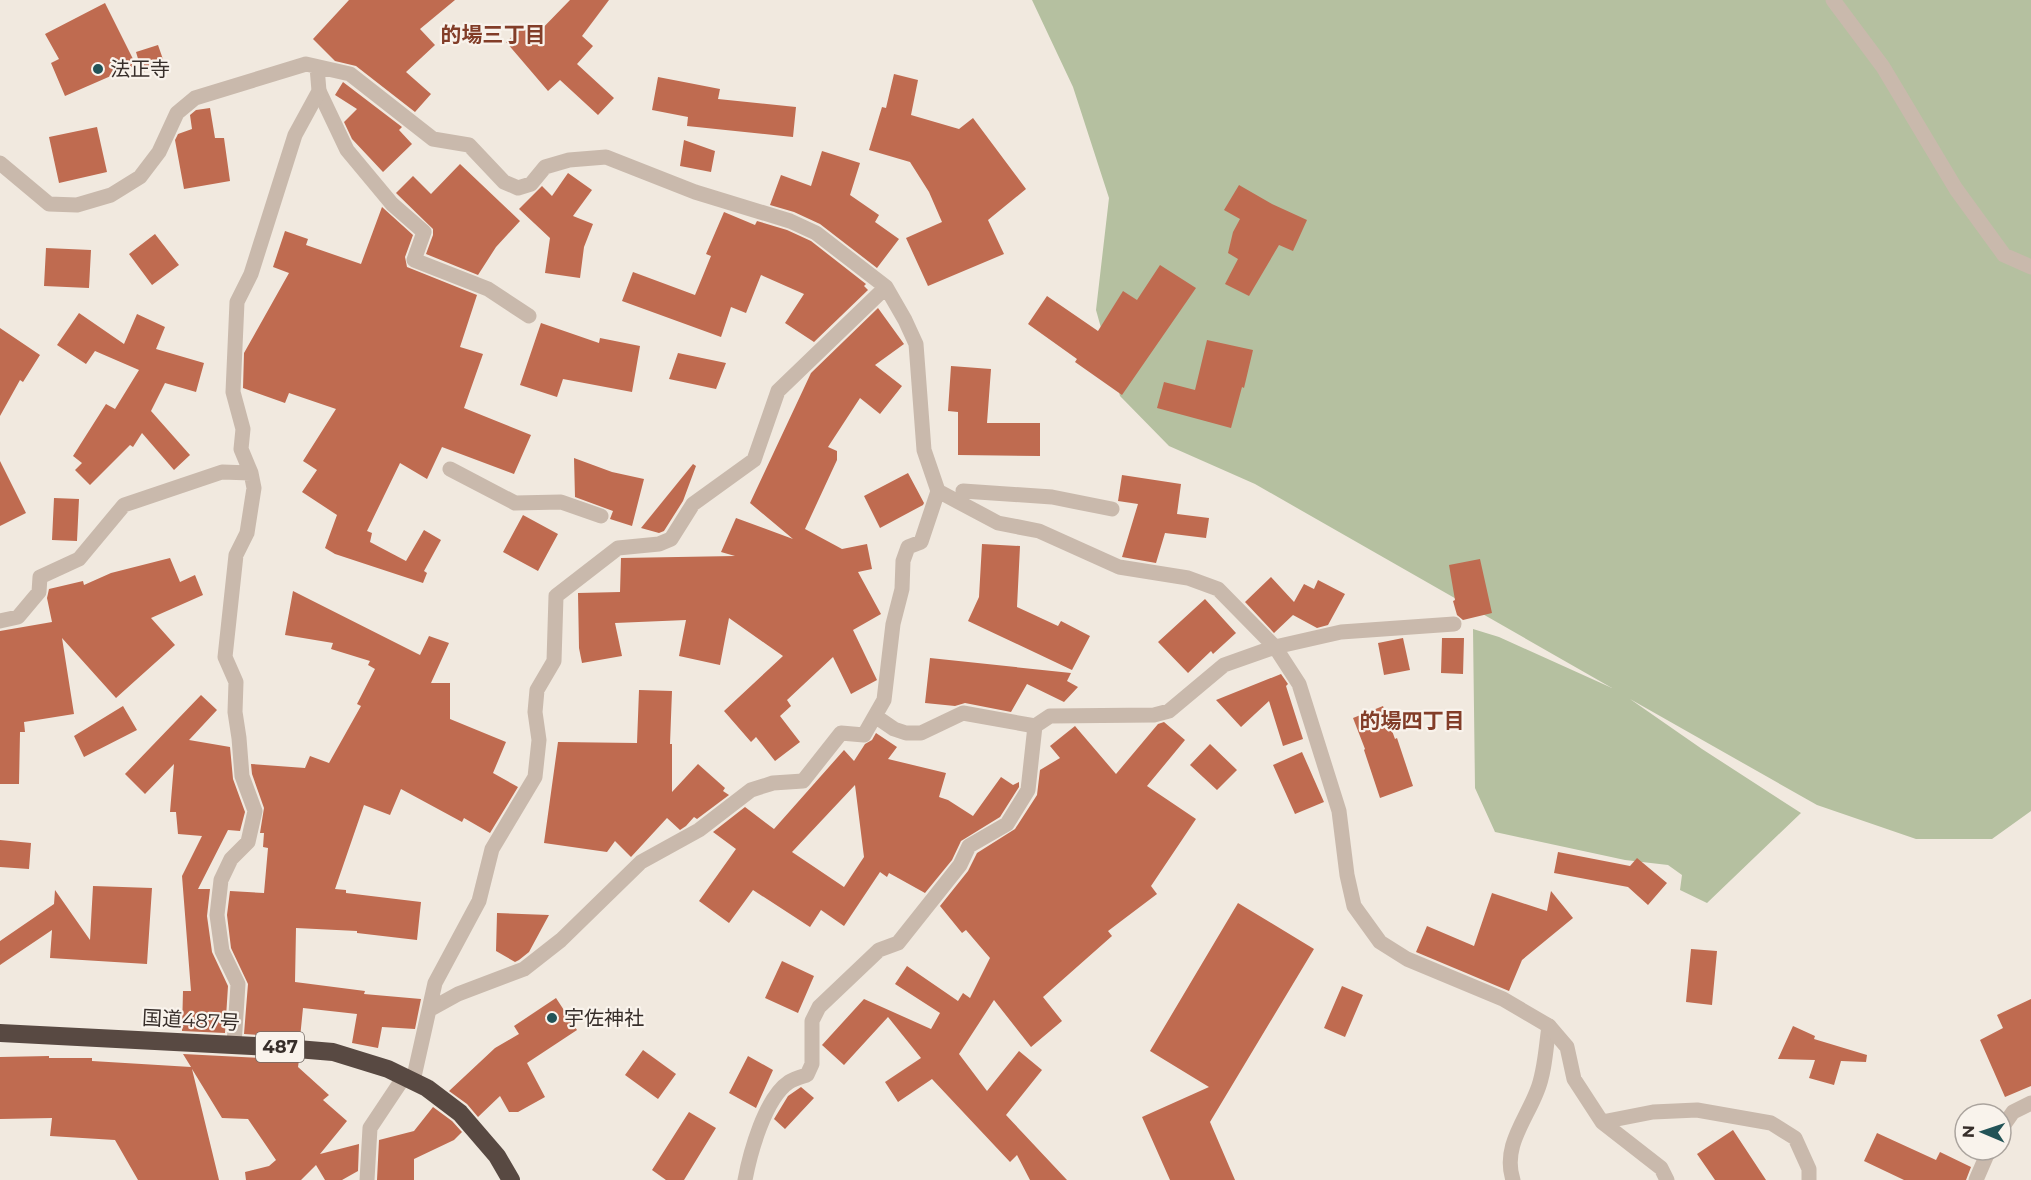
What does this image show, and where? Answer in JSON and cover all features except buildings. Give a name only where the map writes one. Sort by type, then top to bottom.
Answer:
[{"type":"highway","name":"国道487号","points":[[0,1033],[333,1052],[388,1069],[427,1088],[460,1113],[497,1156],[511,1180]]},
{"type":"street","points":[[1833,0],[1883,67],[1956,189],[2004,255],[2031,267]]},
{"type":"street","points":[[0,163],[49,204],[76,205],[111,195],[140,177],[159,152],[177,112],[195,98],[289,67],[306,64],[350,74],[433,139],[469,145],[504,182],[518,188],[531,184],[544,167],[569,160],[606,157],[695,192],[790,221],[816,233],[886,287],[916,344],[924,450],[938,491],[921,542],[908,547],[903,561],[902,589],[893,624],[884,700],[864,735],[841,733],[803,781],[773,783],[751,790],[699,830],[641,862],[561,940],[524,969],[458,994],[429,1010]]},
{"type":"street","points":[[317,67],[319,92],[347,150],[392,204],[424,232],[414,260],[488,289],[529,316]]},
{"type":"street","points":[[234,1045],[238,984],[222,951],[217,915],[221,880],[231,859],[248,842],[255,811],[242,776],[235,712],[236,682],[225,657],[236,555],[247,533],[254,488],[241,448],[243,429],[233,392],[237,302],[251,274],[295,135],[319,92]]},
{"type":"street","points":[[367,1180],[370,1128],[409,1079],[435,983],[479,901],[492,849],[535,777],[539,740],[535,712],[537,690],[554,661],[556,596],[618,548],[659,544],[671,539],[693,504],[754,460],[778,391],[886,287]]},
{"type":"street","points":[[450,469],[515,503],[561,502],[601,516]]},
{"type":"street","points":[[0,621],[18,616],[39,592],[40,577],[79,559],[124,505],[222,472],[251,473]]},
{"type":"street","points":[[938,491],[998,523],[1039,531],[1119,567],[1188,578],[1218,589],[1275,647],[1299,684],[1340,811],[1347,875],[1354,906],[1380,942],[1407,959],[1503,999],[1549,1026],[1567,1047],[1574,1079],[1602,1122],[1661,1168],[1667,1180]]},
{"type":"street","points":[[963,491],[1052,497],[1112,509]]},
{"type":"street","points":[[875,716],[906,734],[921,733],[963,713],[1035,726],[1050,716],[1154,715],[1169,711],[1224,665],[1275,647],[1341,632],[1454,624]]},
{"type":"street","points":[[745,1180],[750,1152],[769,1106],[788,1083],[807,1075],[812,1064],[812,1021],[819,1006],[879,950],[898,943],[960,865],[969,846],[1007,824],[1028,790],[1035,726]]},
{"type":"street","points":[[1513,1180],[1511,1174],[1512,1141],[1538,1089],[1549,1026]]},
{"type":"street","points":[[2013,1112],[2031,1102]]},
{"type":"street","points":[[1602,1122],[1653,1112],[1697,1110],[1771,1123],[1795,1138],[1809,1169],[1809,1180]]},
{"type":"street","points":[[1976,1180],[1984,1162]]},
{"type":"green space","points":[[1032,0],[2031,0],[2031,811],[1992,839],[1916,839],[1817,805],[1630,699],[1801,813],[1707,903],[1680,890],[1682,875],[1668,865],[1625,860],[1495,832],[1475,788],[1473,629],[1499,637],[1612,688],[1255,484],[1169,446],[1120,396],[1096,310],[1109,198],[1073,87]]},
{"type":"place","name":"法正寺","points":[[98,69]]},
{"type":"place","name":"宇佐神社","points":[[552,1018]]},
{"type":"district","name":"的場三丁目","points":[[493,34]]},
{"type":"district","name":"的場四丁目","points":[[1412,720]]}]
